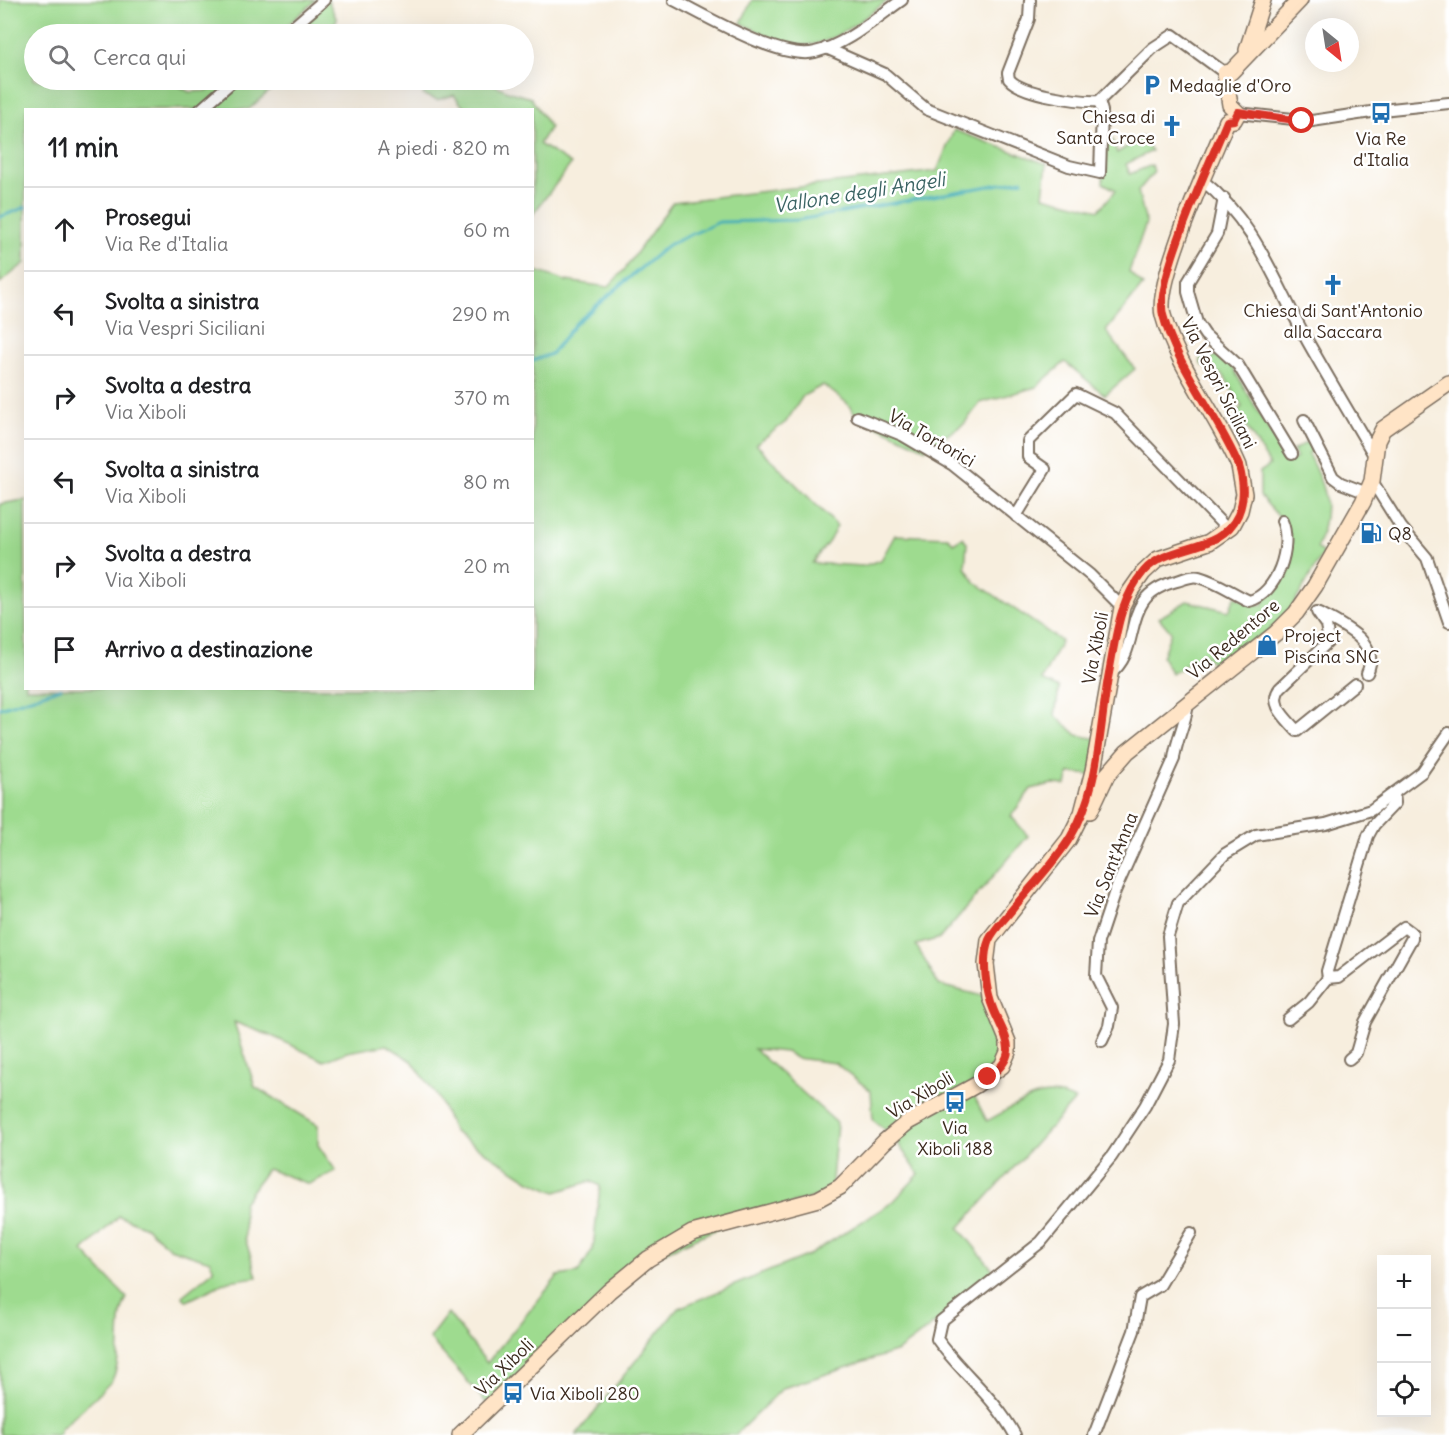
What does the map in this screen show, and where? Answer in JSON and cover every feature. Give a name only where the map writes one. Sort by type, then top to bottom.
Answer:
[{"type":"street","points":[[296,24],[324,0]]},
{"type":"street","points":[[674,0],[757,40],[792,53],[815,52],[826,48],[902,0]]},
{"type":"street","points":[[1030,0],[1029,19],[1009,66],[1009,79],[1019,87],[1086,102],[1100,102],[1154,48],[1173,35],[1228,75]]},
{"type":"street","points":[[1244,58],[1263,0]]},
{"type":"street","points":[[1300,0],[1228,75],[1231,113],[1312,121],[1390,108],[1449,104]]},
{"type":"street","points":[[826,48],[885,74],[926,109],[1069,165],[1100,172],[1102,111],[1100,102]]},
{"type":"street","points":[[202,108],[223,90]]},
{"type":"street","name":"Via Vespri Siciliani","points":[[1228,530],[1248,495],[1243,477],[1234,454],[1178,350],[1162,313],[1161,298],[1180,238],[1231,113]]},
{"type":"street","points":[[1202,180],[1224,198],[1248,227],[1308,342],[1375,457]]},
{"type":"street","points":[[1224,198],[1217,234],[1188,282],[1188,292],[1197,323],[1205,335],[1233,359],[1292,454]]},
{"type":"street","name":"Via Redentore","points":[[1077,826],[1095,802],[1107,775],[1116,764],[1187,703],[1276,633],[1304,602],[1369,487],[1383,429],[1449,383]]},
{"type":"street","points":[[1016,516],[1045,469],[1028,457],[1028,441],[1076,394],[1115,413],[1228,530]]},
{"type":"street","name":"Via Tortorici","points":[[857,417],[902,435],[953,465],[1090,575],[1122,607]]},
{"type":"street","points":[[1304,420],[1333,477],[1341,483],[1369,487],[1430,563],[1449,622]]},
{"type":"street","points":[[1109,675],[1118,668],[1125,656],[1140,605],[1149,592],[1196,576],[1216,583],[1249,601],[1261,598],[1269,589],[1286,546],[1287,531],[1282,521]]},
{"type":"street","name":"Via Xiboli","points":[[460,1435],[609,1291],[648,1259],[692,1233],[818,1199],[840,1187],[885,1141],[908,1122],[976,1084],[1002,1066],[1008,1052],[1008,1042],[990,998],[986,963],[989,940],[1077,826],[1092,775],[1122,607],[1137,580],[1158,559],[1209,542],[1228,530]]},
{"type":"street","points":[[1304,602],[1317,612],[1341,623],[1368,649],[1371,664],[1367,673]]},
{"type":"street","points":[[1317,612],[1326,625],[1329,641],[1280,688],[1275,695],[1275,703],[1297,731],[1355,684]]},
{"type":"street","name":"Via Sant'Anna","points":[[1102,1041],[1109,1026],[1112,1008],[1096,976],[1098,942],[1115,891],[1174,759],[1175,742],[1188,712],[1187,703]]},
{"type":"street","points":[[1016,1435],[1004,1415],[976,1381],[951,1359],[937,1339],[941,1321],[1041,1242],[1112,1156],[1145,1106],[1169,1060],[1174,1024],[1168,936],[1178,903],[1225,854],[1256,835],[1326,824],[1371,810],[1422,772],[1449,733]]},
{"type":"street","points":[[1328,978],[1327,971],[1355,872],[1374,825],[1395,803],[1394,793]]},
{"type":"street","points":[[1288,1020],[1309,1002],[1328,978],[1339,977],[1404,927],[1412,933],[1412,938],[1365,1022],[1356,1053],[1350,1059]]},
{"type":"street","points":[[1094,1435],[1134,1331],[1140,1297],[1160,1285],[1191,1233]]},
{"type":"green space","points":[[0,0],[316,0],[288,24],[24,24],[24,90],[186,90],[189,92],[271,90],[250,108],[24,108],[24,264],[0,283]]},
{"type":"green space","points":[[328,0],[337,20],[333,24],[298,24]]},
{"type":"green space","points":[[752,0],[889,0],[838,35],[810,45],[795,45],[775,39],[741,23]]},
{"type":"green space","points":[[426,90],[506,90],[531,98],[550,127],[539,144],[571,164],[534,213],[534,108],[464,108],[454,95],[437,100],[423,95]]},
{"type":"green space","points":[[954,130],[1047,164],[1043,196],[1099,210],[1116,190],[1103,183],[1105,143],[1113,140],[1117,153],[1142,137],[1152,151],[1126,164],[1130,174],[1152,165],[1154,172],[1138,191],[1146,223],[1129,272],[1143,285],[1106,331],[1135,369],[1105,395],[1065,362],[1036,387],[980,403],[964,424],[926,449],[857,417],[847,403],[823,385],[803,396],[786,422],[756,444],[837,526],[812,563],[863,566],[881,560],[895,535],[948,537],[953,543],[963,537],[967,543],[965,567],[975,582],[1061,641],[1042,680],[1059,688],[1055,715],[1077,735],[1098,739],[1092,775],[1069,773],[1066,785],[1052,784],[1031,789],[1011,816],[1028,836],[940,938],[916,945],[939,985],[990,998],[1008,1052],[970,1088],[987,1121],[1029,1098],[1040,1095],[1062,1095],[1075,1100],[959,1228],[998,1276],[898,1351],[783,1388],[735,1435],[576,1435],[678,1308],[811,1254],[893,1202],[919,1174],[892,1135],[873,1120],[871,1091],[835,1063],[796,1058],[786,1052],[754,1049],[837,1123],[831,1192],[737,1220],[648,1259],[490,1407],[429,1338],[448,1313],[487,1363],[558,1276],[578,1273],[593,1249],[600,1186],[591,1181],[556,1192],[530,1181],[454,1132],[439,1099],[412,1061],[387,1045],[347,1052],[324,1061],[274,1037],[234,1022],[255,1087],[318,1125],[318,1145],[336,1171],[309,1184],[267,1169],[243,1203],[245,1238],[257,1277],[228,1281],[187,1301],[182,1296],[214,1270],[210,1261],[170,1248],[146,1227],[119,1216],[83,1251],[127,1298],[121,1317],[118,1360],[112,1380],[60,1429],[59,1435],[0,1435],[0,504],[24,500],[24,690],[534,690],[534,270],[566,281],[608,287],[625,269],[673,202],[937,171]]},
{"type":"green space","points":[[1221,353],[1230,363],[1288,463],[1297,458],[1293,450],[1311,440],[1315,449],[1308,454],[1320,479],[1325,500],[1325,521],[1317,548],[1323,553],[1291,609],[1278,624],[1217,669],[1203,652],[1172,674],[1162,657],[1171,632],[1159,618],[1187,601],[1229,611],[1235,597],[1262,606],[1288,552],[1286,525],[1260,496],[1260,472],[1270,465],[1237,411],[1242,407],[1224,376],[1201,364],[1201,357],[1206,355],[1210,359]]},
{"type":"waterway","name":"Vallone degli Angeli","points":[[534,360],[551,354],[576,323],[668,245],[719,222],[798,220],[1023,180]]},
{"type":"waterway","points":[[0,217],[24,208]]},
{"type":"waterway","name":"Vallone degli Angeli","points":[[0,708],[55,690]]},
{"type":"place","name":"Medaglie d'Oro","points":[[1152,85]]},
{"type":"place","name":"Via Re d'Italia","points":[[1381,113]]},
{"type":"place","name":"Chiesa di Santa Croce","points":[[1172,126]]},
{"type":"place","name":"Chiesa di Sant'Antonio alla Saccara","points":[[1333,285]]},
{"type":"place","name":"Q8","points":[[1371,533]]},
{"type":"place","name":"Project Piscina SNC","points":[[1267,645]]},
{"type":"place","name":"Via Xiboli 188","points":[[955,1102]]},
{"type":"place","name":"Via Xiboli 280","points":[[513,1393]]},
{"type":"route","points":[[988,1077],[1002,1066],[1008,1052],[1005,1032],[993,1010],[990,998],[986,963],[989,940],[1070,839],[1077,826],[1086,803],[1092,775],[1125,599],[1143,573],[1158,559],[1217,539],[1225,533],[1236,519],[1242,503],[1243,477],[1234,454],[1178,350],[1162,313],[1161,298],[1180,238],[1227,121],[1234,120],[1238,112],[1302,121]]}]
